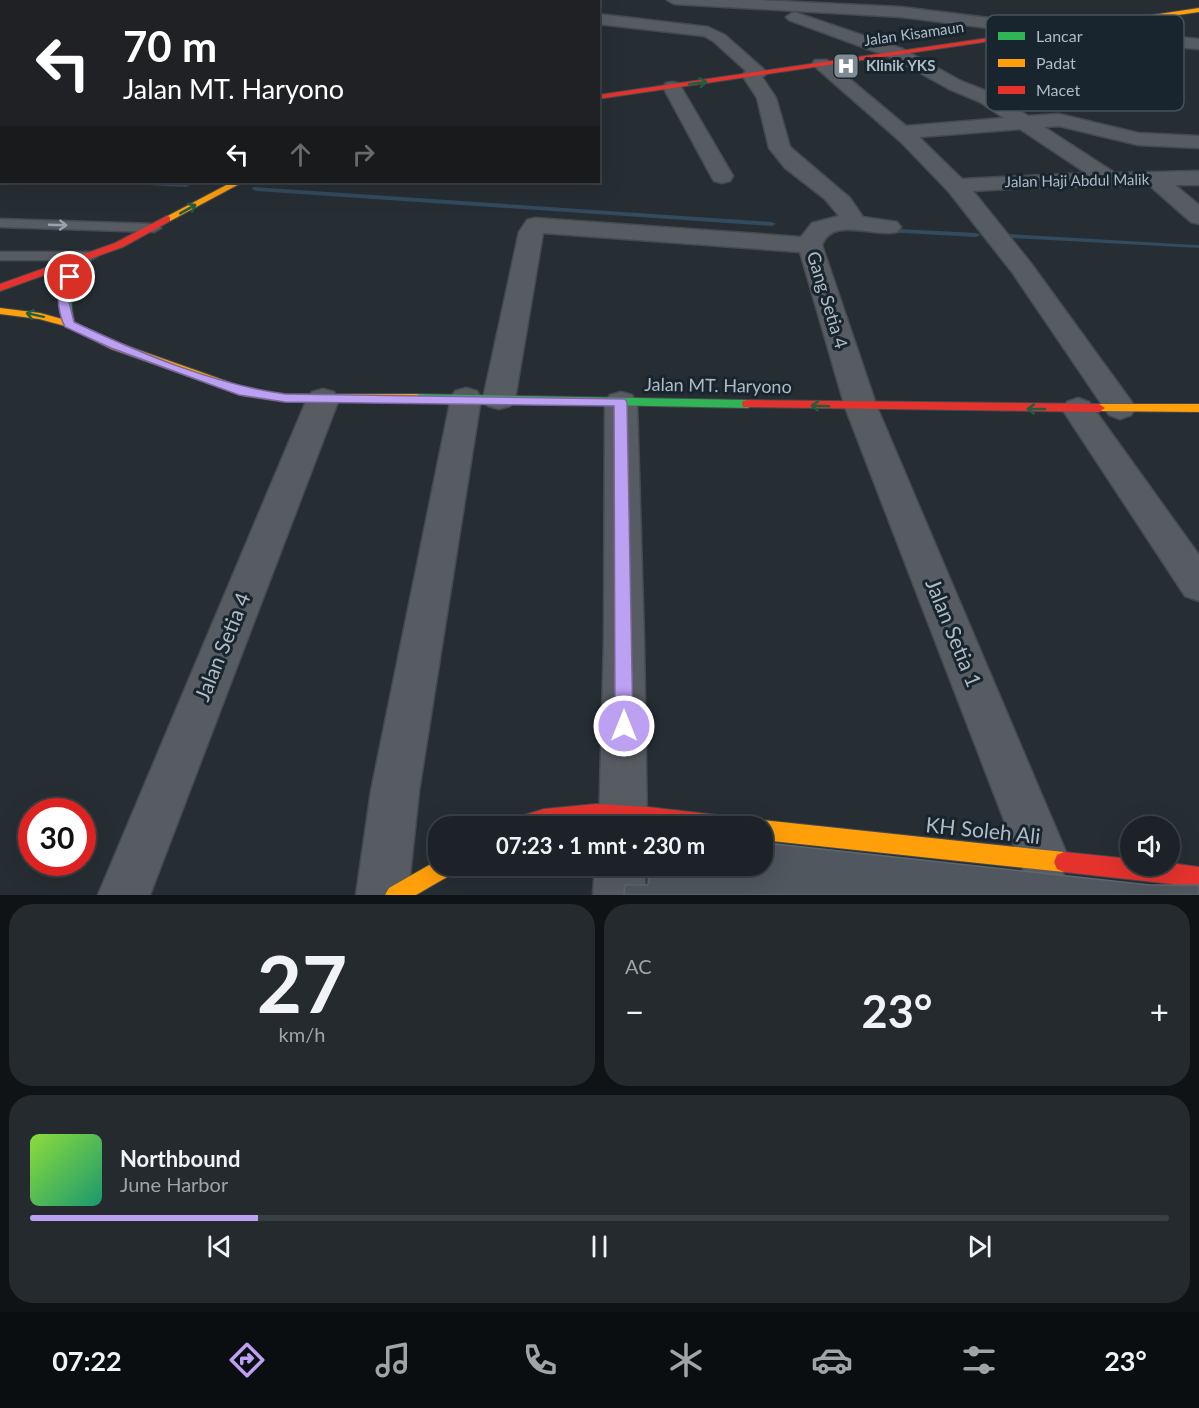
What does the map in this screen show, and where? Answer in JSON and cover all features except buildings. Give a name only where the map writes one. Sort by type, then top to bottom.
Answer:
[{"type":"street","points":[[674,0],[901,12],[986,23]]},
{"type":"street","points":[[760,5],[895,54],[955,85],[986,98]]},
{"type":"street","name":"Jalan Kisamaun","points":[[1164,15],[1199,10]]},
{"type":"street","points":[[600,19],[708,32],[719,38],[755,74],[767,99],[774,134],[780,148],[797,167],[846,207],[855,224]]},
{"type":"street","name":"Jalan Kisamaun","points":[[600,98],[986,41]]},
{"type":"street","points":[[1184,43],[1199,44]]},
{"type":"street","points":[[821,64],[900,132],[956,186],[1003,244],[1120,408]]},
{"type":"street","points":[[672,87],[722,176]]},
{"type":"street","points":[[1006,111],[1109,179]]},
{"type":"street","points":[[900,132],[1065,120],[1138,139],[1199,142]]},
{"type":"street","name":"Jalan Haji Abdul Malik","points":[[956,186],[1109,179],[1199,178]]},
{"type":"street","points":[[1155,179],[1199,217]]},
{"type":"street","points":[[0,288],[92,256],[154,228],[236,183]]},
{"type":"street","points":[[382,895],[395,792],[482,399],[531,232],[536,225],[542,223],[810,245]]},
{"type":"street","name":"Gang Setia 4","points":[[861,407],[810,245],[811,237],[815,230],[824,226],[855,224],[889,227]]},
{"type":"street","points":[[69,324],[62,298],[65,287],[79,261]]},
{"type":"street","name":"Jalan MT. Haryono","points":[[0,311],[40,316],[69,324],[115,346],[244,392],[285,398],[482,399],[861,407],[1199,408]]},
{"type":"street","name":"Jalan Setia 4","points":[[124,895],[323,399]]},
{"type":"street","points":[[621,402],[624,640],[623,816]]},
{"type":"street","name":"Jalan Setia 1","points":[[861,407],[1044,859]]},
{"type":"street","points":[[1078,409],[1199,585]]},
{"type":"street","points":[[558,816],[575,816]]},
{"type":"street","name":"KH Soleh Ali","points":[[773,831],[1199,877]]},
{"type":"street","points":[[396,895],[429,876]]},
{"type":"street","points":[[619,895],[620,876]]},
{"type":"lane","points":[[0,223],[154,228]]},
{"type":"lane","points":[[0,256],[92,256]]},
{"type":"waterway","points":[[145,183],[186,185]]},
{"type":"waterway","points":[[256,189],[772,224]]},
{"type":"waterway","points":[[884,230],[976,235]]},
{"type":"waterway","points":[[1012,236],[1196,247]]},
{"type":"traffic: fast","points":[[69,324],[65,307],[66,291],[79,261]]},
{"type":"traffic: fast","points":[[417,398],[748,404]]},
{"type":"traffic: slow","points":[[1164,15],[1199,10]]},
{"type":"traffic: slow","points":[[167,219],[236,183]]},
{"type":"traffic: slow","points":[[0,311],[40,316],[69,324],[115,346],[244,392],[285,398],[417,398]]},
{"type":"traffic: slow","points":[[1099,408],[1199,408]]},
{"type":"traffic: slow","points":[[773,831],[1064,862]]},
{"type":"traffic: slow","points":[[396,895],[429,876]]},
{"type":"traffic: jam","points":[[600,97],[986,40]]},
{"type":"traffic: jam","points":[[0,288],[119,245],[167,219]]},
{"type":"traffic: jam","points":[[748,404],[1099,408]]},
{"type":"traffic: jam","points":[[570,816],[596,814],[635,816]]},
{"type":"traffic: jam","points":[[1064,862],[1199,877]]},
{"type":"place","name":"Klinik YKS","points":[[846,66]]},
{"type":"route","points":[[70,277],[62,298],[69,324],[115,346],[244,392],[285,398],[465,398],[621,402],[624,726]]}]
